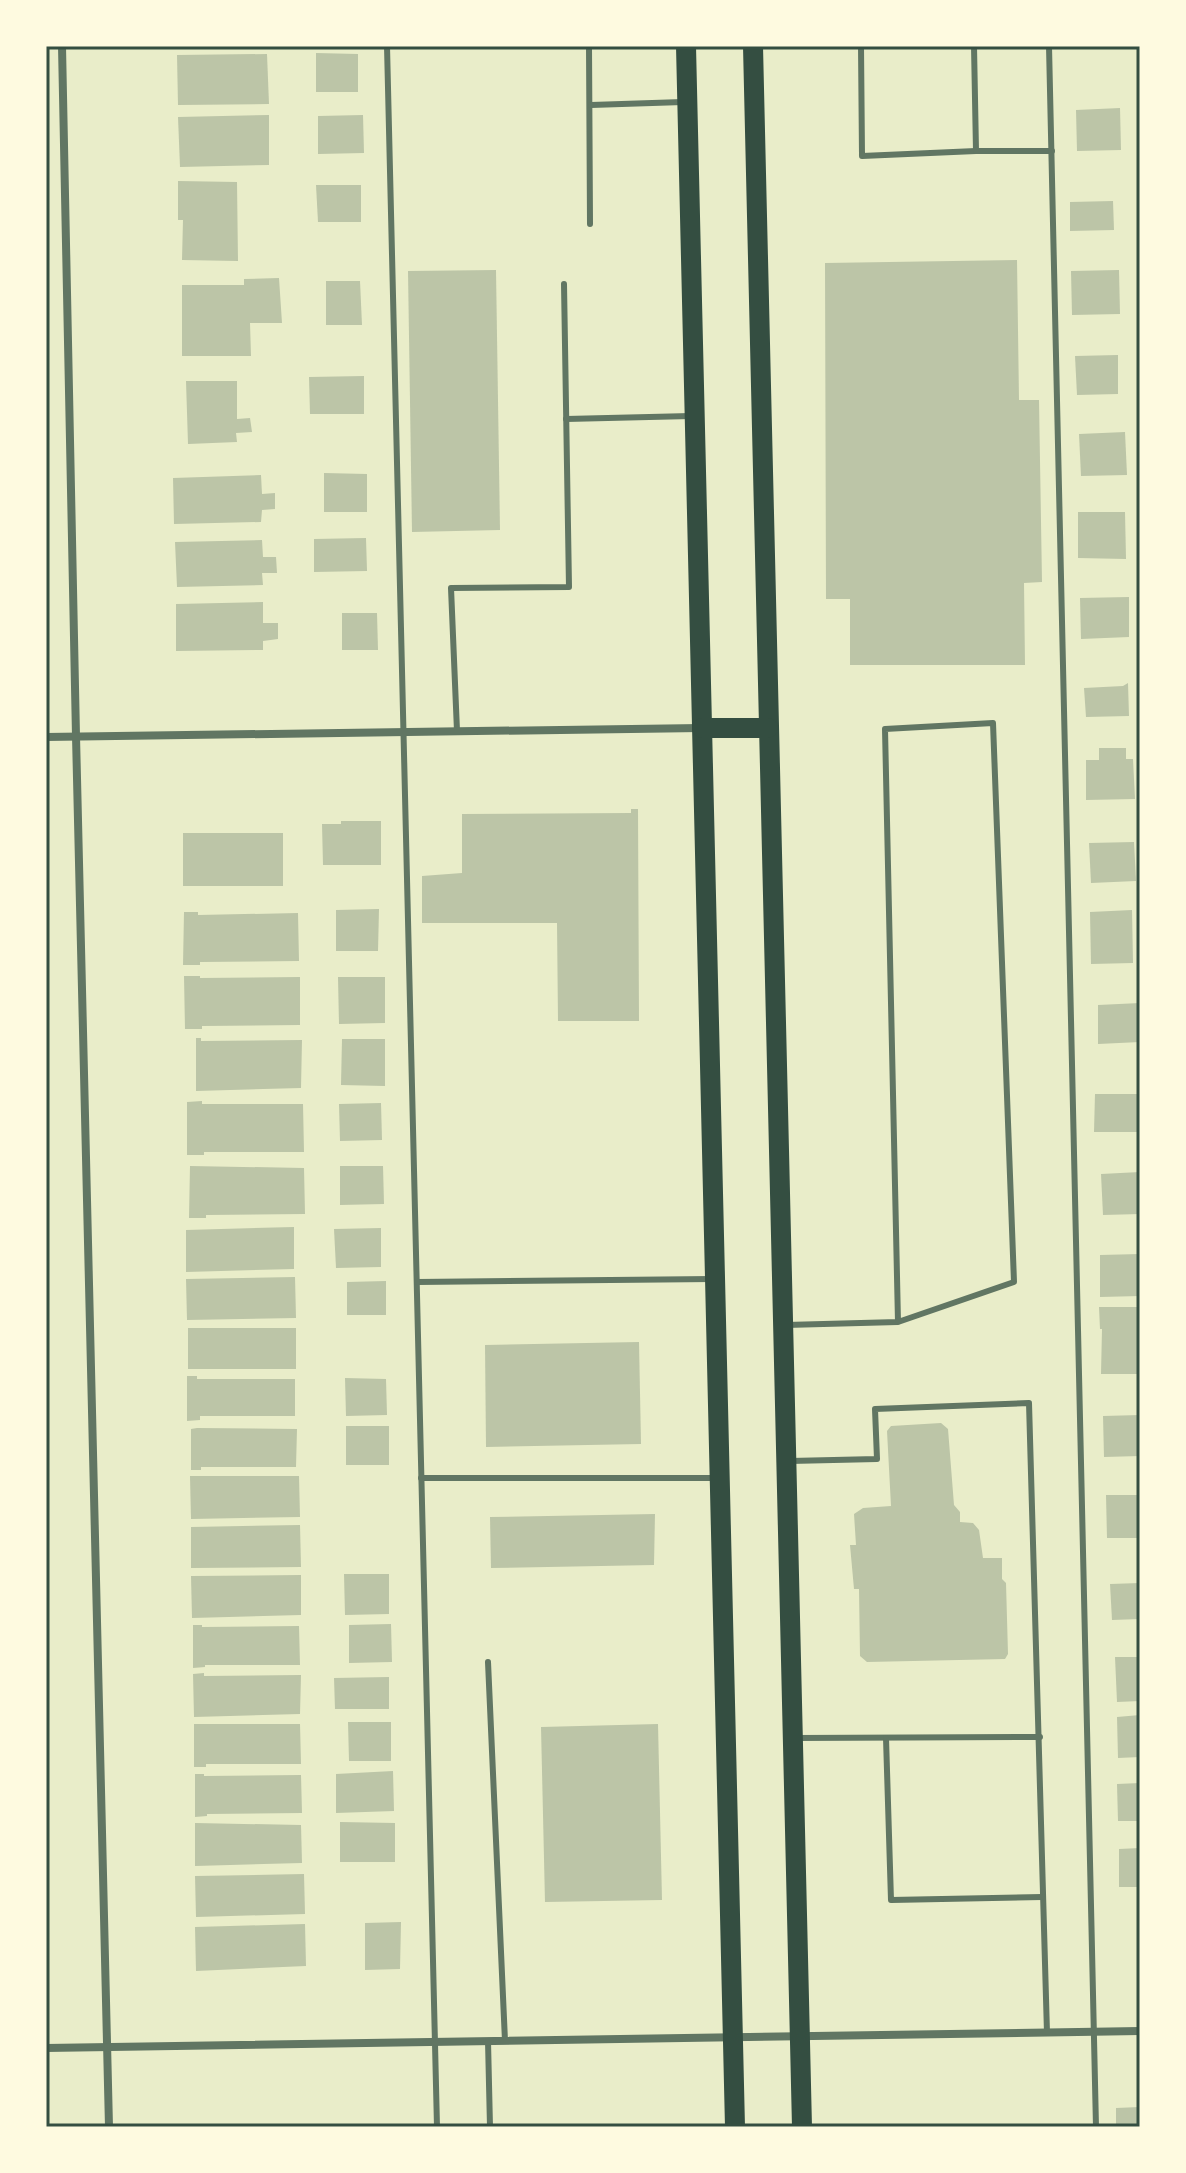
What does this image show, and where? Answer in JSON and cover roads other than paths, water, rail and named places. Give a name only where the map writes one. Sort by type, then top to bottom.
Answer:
[{"type":"main road","points":[[686,46],[735,2127]]},
{"type":"main road","points":[[753,46],[802,2127]]},
{"type":"main road","points":[[702,728],[768,728]]},
{"type":"street","points":[[62,46],[109,2127]]},
{"type":"street","points":[[46,737],[702,728]]},
{"type":"street","points":[[46,2048],[1140,2031]]},
{"type":"lane","points":[[387,46],[437,2127]]},
{"type":"lane","points":[[589,46],[590,224]]},
{"type":"lane","points":[[861,46],[862,156],[1052,151]]},
{"type":"lane","points":[[974,46],[976,151]]},
{"type":"lane","points":[[1049,46],[1096,2127]]},
{"type":"lane","points":[[591,105],[688,102]]},
{"type":"lane","points":[[457,731],[451,588],[569,587],[564,284]]},
{"type":"lane","points":[[566,419],[695,416]]},
{"type":"lane","points":[[783,1325],[898,1322],[1014,1282],[993,723],[885,729],[898,1322]]},
{"type":"lane","points":[[417,1282],[715,1279]]},
{"type":"lane","points":[[786,1461],[877,1459],[875,1409],[1029,1403],[1047,2033]]},
{"type":"lane","points":[[421,1478],[720,1478]]},
{"type":"lane","points":[[488,1662],[505,2041]]},
{"type":"lane","points":[[793,1738],[1040,1737]]},
{"type":"lane","points":[[886,1738],[891,1900],[1042,1897]]},
{"type":"lane","points":[[488,2041],[490,2127]]}]
